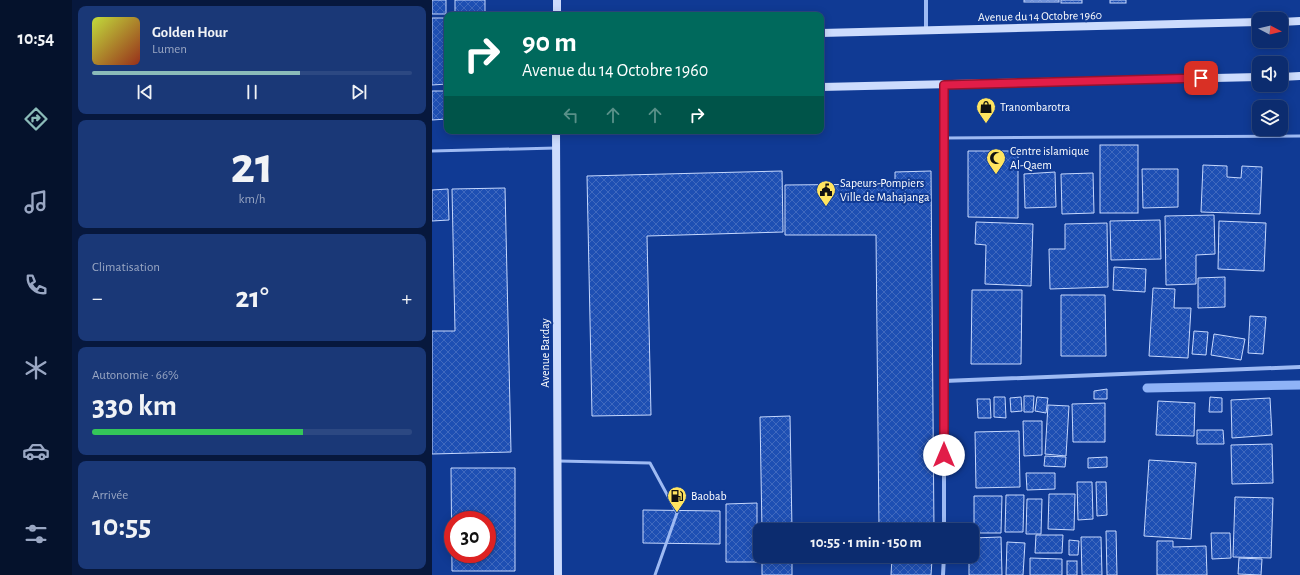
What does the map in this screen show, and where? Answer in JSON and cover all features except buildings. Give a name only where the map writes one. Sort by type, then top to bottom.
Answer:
[{"type":"main road","points":[[557,0],[557,12]]},
{"type":"main road","points":[[1288,22],[1300,21]]},
{"type":"main road","name":"Avenue du 14 Octobre 1960","points":[[824,33],[1252,22]]},
{"type":"main road","points":[[1288,77],[1300,76]]},
{"type":"main road","points":[[824,87],[1252,77]]},
{"type":"main road","name":"Avenue Barday","points":[[556,134],[558,575]]},
{"type":"street","points":[[926,0],[926,30]]},
{"type":"street","points":[[944,85],[944,523]]},
{"type":"street","points":[[944,380],[1300,367]]},
{"type":"street","points":[[943,575],[944,563]]},
{"type":"lane","points":[[944,138],[1300,136]]},
{"type":"lane","points":[[432,151],[556,148]]},
{"type":"lane","points":[[557,461],[650,463],[677,513],[655,575]]},
{"type":"waterway","points":[[1147,388],[1300,385]]},
{"type":"place","name":"Tranombarotra","points":[[986,124]]},
{"type":"place","name":"Centre islamique Al-Qaem","points":[[996,175]]},
{"type":"place","name":"Sapeurs-Pompiers Ville de Mahajanga","points":[[826,207]]},
{"type":"place","name":"Baobab","points":[[677,513]]},
{"type":"route","points":[[944,455],[944,85],[1201,78]]}]
